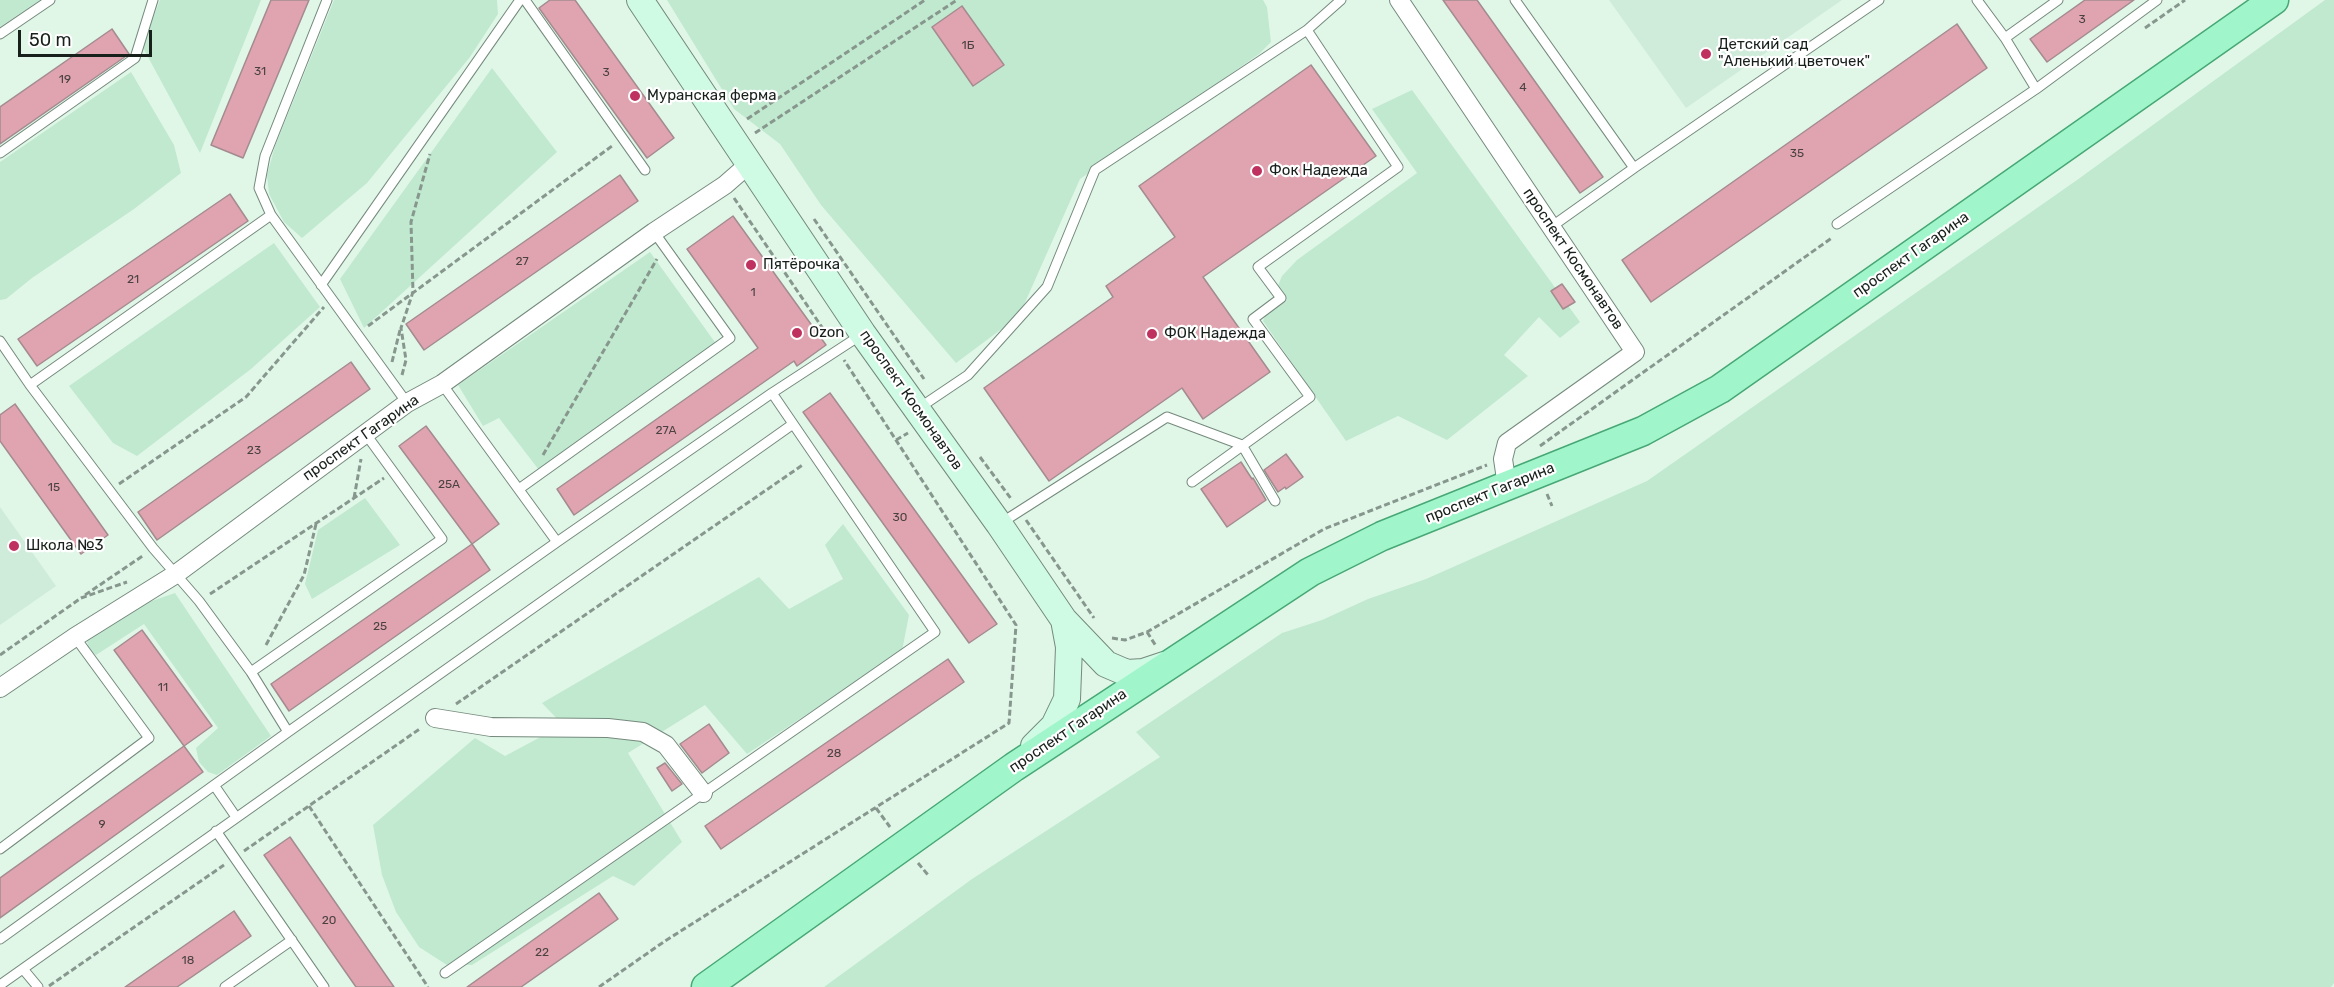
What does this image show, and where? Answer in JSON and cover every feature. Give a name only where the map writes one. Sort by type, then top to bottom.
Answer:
[{"type":"main road","name":"проспект Космонавтов","points":[[640,0],[863,334],[926,403],[1009,517],[1064,620],[1106,664],[1127,673],[1143,672],[1167,664]]},
{"type":"main road","name":"проспект Гагарина","points":[[706,987],[1014,767],[1167,664],[1310,572],[1505,473],[1643,431],[1720,389],[2274,0]]},
{"type":"main road","points":[[1014,767],[1054,726],[1067,699],[1069,647],[1064,620]]},
{"type":"street","name":"проспект Космонавтов","points":[[1399,0],[1635,352],[1508,443],[1505,473]]},
{"type":"street","name":"проспект Гагарина","points":[[0,688],[75,637],[176,574],[407,403],[442,384],[659,239],[749,164]]},
{"type":"street","points":[[435,718],[491,727],[608,728],[643,732],[666,746],[703,794]]},
{"type":"lane","points":[[0,34],[50,0]]},
{"type":"lane","points":[[0,153],[135,58],[153,0]]},
{"type":"lane","points":[[327,0],[265,156],[260,188],[271,215],[407,403]]},
{"type":"lane","points":[[321,285],[520,0]]},
{"type":"lane","points":[[525,0],[645,170]]},
{"type":"lane","points":[[926,403],[968,375],[1047,287],[1095,170],[1306,30],[1341,0]]},
{"type":"lane","points":[[1515,0],[1634,168]]},
{"type":"lane","points":[[1551,227],[1879,0]]},
{"type":"lane","points":[[1977,0],[2005,38],[2036,89]]},
{"type":"lane","points":[[2005,38],[2058,0]]},
{"type":"lane","points":[[1839,228],[2036,89],[2157,0]]},
{"type":"lane","points":[[1192,482],[1310,397],[1253,319],[1281,298],[1258,267],[1398,167],[1306,30]]},
{"type":"lane","points":[[30,385],[271,215]]},
{"type":"lane","points":[[523,486],[730,338],[659,239]]},
{"type":"lane","points":[[0,939],[556,542],[772,393],[863,334]]},
{"type":"lane","points":[[0,341],[30,385],[153,548],[199,601],[251,672],[288,732]]},
{"type":"lane","points":[[442,384],[523,486],[556,542]]},
{"type":"lane","points":[[445,974],[935,632],[772,393]]},
{"type":"lane","points":[[1009,517],[1167,417],[1242,445],[1275,501]]},
{"type":"lane","points":[[0,986],[793,424]]},
{"type":"lane","points":[[251,672],[442,539],[365,433]]},
{"type":"lane","points":[[0,849],[149,738],[75,637]]},
{"type":"lane","points":[[214,785],[236,817]]},
{"type":"lane","points":[[216,831],[324,987]]},
{"type":"lane","points":[[225,987],[292,940]]},
{"type":"lane","points":[[23,969],[38,987]]},
{"type":"path","points":[[747,120],[925,0]]},
{"type":"path","points":[[755,133],[957,0]]},
{"type":"path","points":[[2139,32],[2185,0]]},
{"type":"path","points":[[357,334],[623,138]]},
{"type":"path","points":[[391,382],[401,328],[413,292],[411,222],[430,153]]},
{"type":"path","points":[[599,987],[665,941],[1009,723],[1016,625],[838,351],[725,184]]},
{"type":"path","points":[[809,211],[926,403]]},
{"type":"path","points":[[1539,447],[1839,228]]},
{"type":"path","points":[[523,486],[659,239]]},
{"type":"path","points":[[110,490],[246,397],[331,298]]},
{"type":"path","points":[[391,382],[402,375],[406,360],[401,328]]},
{"type":"path","points":[[354,498],[365,433]]},
{"type":"path","points":[[978,455],[1009,517],[1094,618]]},
{"type":"path","points":[[199,601],[393,472]]},
{"type":"path","points":[[1108,638],[1125,640],[1147,632],[1324,529],[1505,473]]},
{"type":"path","points":[[251,672],[304,575],[316,523]]},
{"type":"path","points":[[0,655],[153,548]]},
{"type":"path","points":[[81,598],[137,578]]},
{"type":"path","points":[[309,806],[428,987]]},
{"type":"shaded area","points":[[0,0],[40,0],[0,27]]},
{"type":"shaded area","points":[[160,0],[261,0],[200,153],[142,46]]},
{"type":"shaded area","points":[[334,0],[497,0],[498,14],[470,57],[367,183],[302,238],[284,222],[269,194],[267,175],[275,146]]},
{"type":"shaded area","points":[[667,0],[1263,0],[1267,7],[1271,42],[1259,54],[1080,179],[1019,316],[956,363],[821,205],[780,144],[734,109]]},
{"type":"shaded area","name":"Детский сад \"Аленький цветочек\"","points":[[1609,0],[1842,0],[1686,108]]},
{"type":"shaded area","points":[[2325,0],[2334,0],[2334,983],[2331,987],[824,987],[972,879],[1160,757],[1136,732],[1282,633],[1322,620],[1368,599],[1426,579],[1647,481],[2077,180]]},
{"type":"shaded area","points":[[492,68],[557,152],[364,328],[340,279]]},
{"type":"shaded area","points":[[131,72],[174,145],[181,173],[134,209],[32,278],[6,299],[0,300],[0,162]]},
{"type":"shaded area","points":[[1412,90],[1580,322],[1560,338],[1539,317],[1504,355],[1528,376],[1447,440],[1398,416],[1346,441],[1263,321],[1282,276],[1297,260],[1417,173],[1372,109]]},
{"type":"shaded area","points":[[274,243],[320,307],[251,369],[137,456],[113,443],[69,386]]},
{"type":"shaded area","points":[[650,252],[717,345],[539,470],[499,418],[483,426],[458,385]]},
{"type":"shaded area","points":[[365,498],[400,545],[312,599],[305,584],[318,530]]},
{"type":"shaded area","name":"Школа №3","points":[[0,507],[56,586],[0,625]]},
{"type":"shaded area","points":[[843,524],[909,615],[902,651],[747,754],[705,705],[628,753],[682,842],[634,886],[613,876],[472,965],[447,965],[419,947],[396,912],[382,875],[373,825],[475,738],[505,756],[563,725],[542,703],[759,577],[789,609],[843,579],[825,545]]},
{"type":"shaded area","points":[[175,593],[271,736],[217,775],[208,772],[199,762],[196,748],[218,728],[144,624],[96,655],[89,649],[86,638],[140,605]]},
{"type":"building","points":[[271,0],[309,0],[243,158],[211,145]]},
{"type":"building","points":[[550,0],[575,0],[674,138],[647,158],[539,8]]},
{"type":"building","points":[[1443,0],[1477,0],[1603,177],[1580,193]]},
{"type":"building","points":[[2085,0],[2134,0],[2047,62],[2030,39]]},
{"type":"building","points":[[962,6],[1004,65],[973,86],[932,27]]},
{"type":"building","points":[[1957,24],[1987,68],[1651,302],[1622,260]]},
{"type":"building","points":[[112,29],[129,54],[0,144],[0,107]]},
{"type":"building","points":[[1311,65],[1376,156],[1203,277],[1270,372],[1203,419],[1182,388],[1049,481],[984,388],[1113,297],[1106,286],[1175,237],[1139,186]]},
{"type":"building","points":[[620,175],[638,201],[424,350],[406,324]]},
{"type":"building","points":[[230,194],[248,221],[37,366],[18,339]]},
{"type":"building","points":[[733,216],[826,345],[797,366],[794,361],[574,515],[557,489],[758,348],[687,249]]},
{"type":"building","points":[[1562,284],[1575,302],[1563,309],[1551,291]]},
{"type":"building","points":[[351,362],[370,389],[157,540],[138,512]]},
{"type":"building","points":[[830,393],[997,624],[969,643],[803,412]]},
{"type":"building","points":[[15,404],[108,535],[81,554],[0,441],[0,415]]},
{"type":"building","points":[[426,426],[499,524],[472,544],[399,446]]},
{"type":"building","points":[[1286,454],[1303,477],[1278,492],[1264,470]]},
{"type":"building","points":[[1241,462],[1266,500],[1227,527],[1201,489]]},
{"type":"building","points":[[472,544],[490,570],[289,711],[271,684]]},
{"type":"building","points":[[142,630],[212,726],[184,746],[114,650]]},
{"type":"building","points":[[948,659],[964,682],[721,849],[705,826]]},
{"type":"building","points":[[709,724],[729,753],[702,773],[680,744]]},
{"type":"building","points":[[184,746],[203,772],[0,918],[0,878]]},
{"type":"building","points":[[665,763],[682,784],[672,791],[657,768]]},
{"type":"building","points":[[290,837],[394,987],[356,987],[264,855]]},
{"type":"building","points":[[599,893],[618,919],[521,987],[467,987]]},
{"type":"building","points":[[234,911],[251,936],[177,987],[125,987]]},
{"type":"place","name":"Детский сад \"Аленький цветочек\"","points":[[1706,54]]},
{"type":"place","name":"Муранская ферма","points":[[635,96]]},
{"type":"place","name":"Фок Надежда","points":[[1257,171]]},
{"type":"place","name":"Пятёрочка","points":[[751,265]]},
{"type":"place","name":"Ozon","points":[[797,333]]},
{"type":"place","name":"ФОК Надежда","points":[[1152,334]]},
{"type":"place","name":"Школа №3","points":[[14,546]]}]
